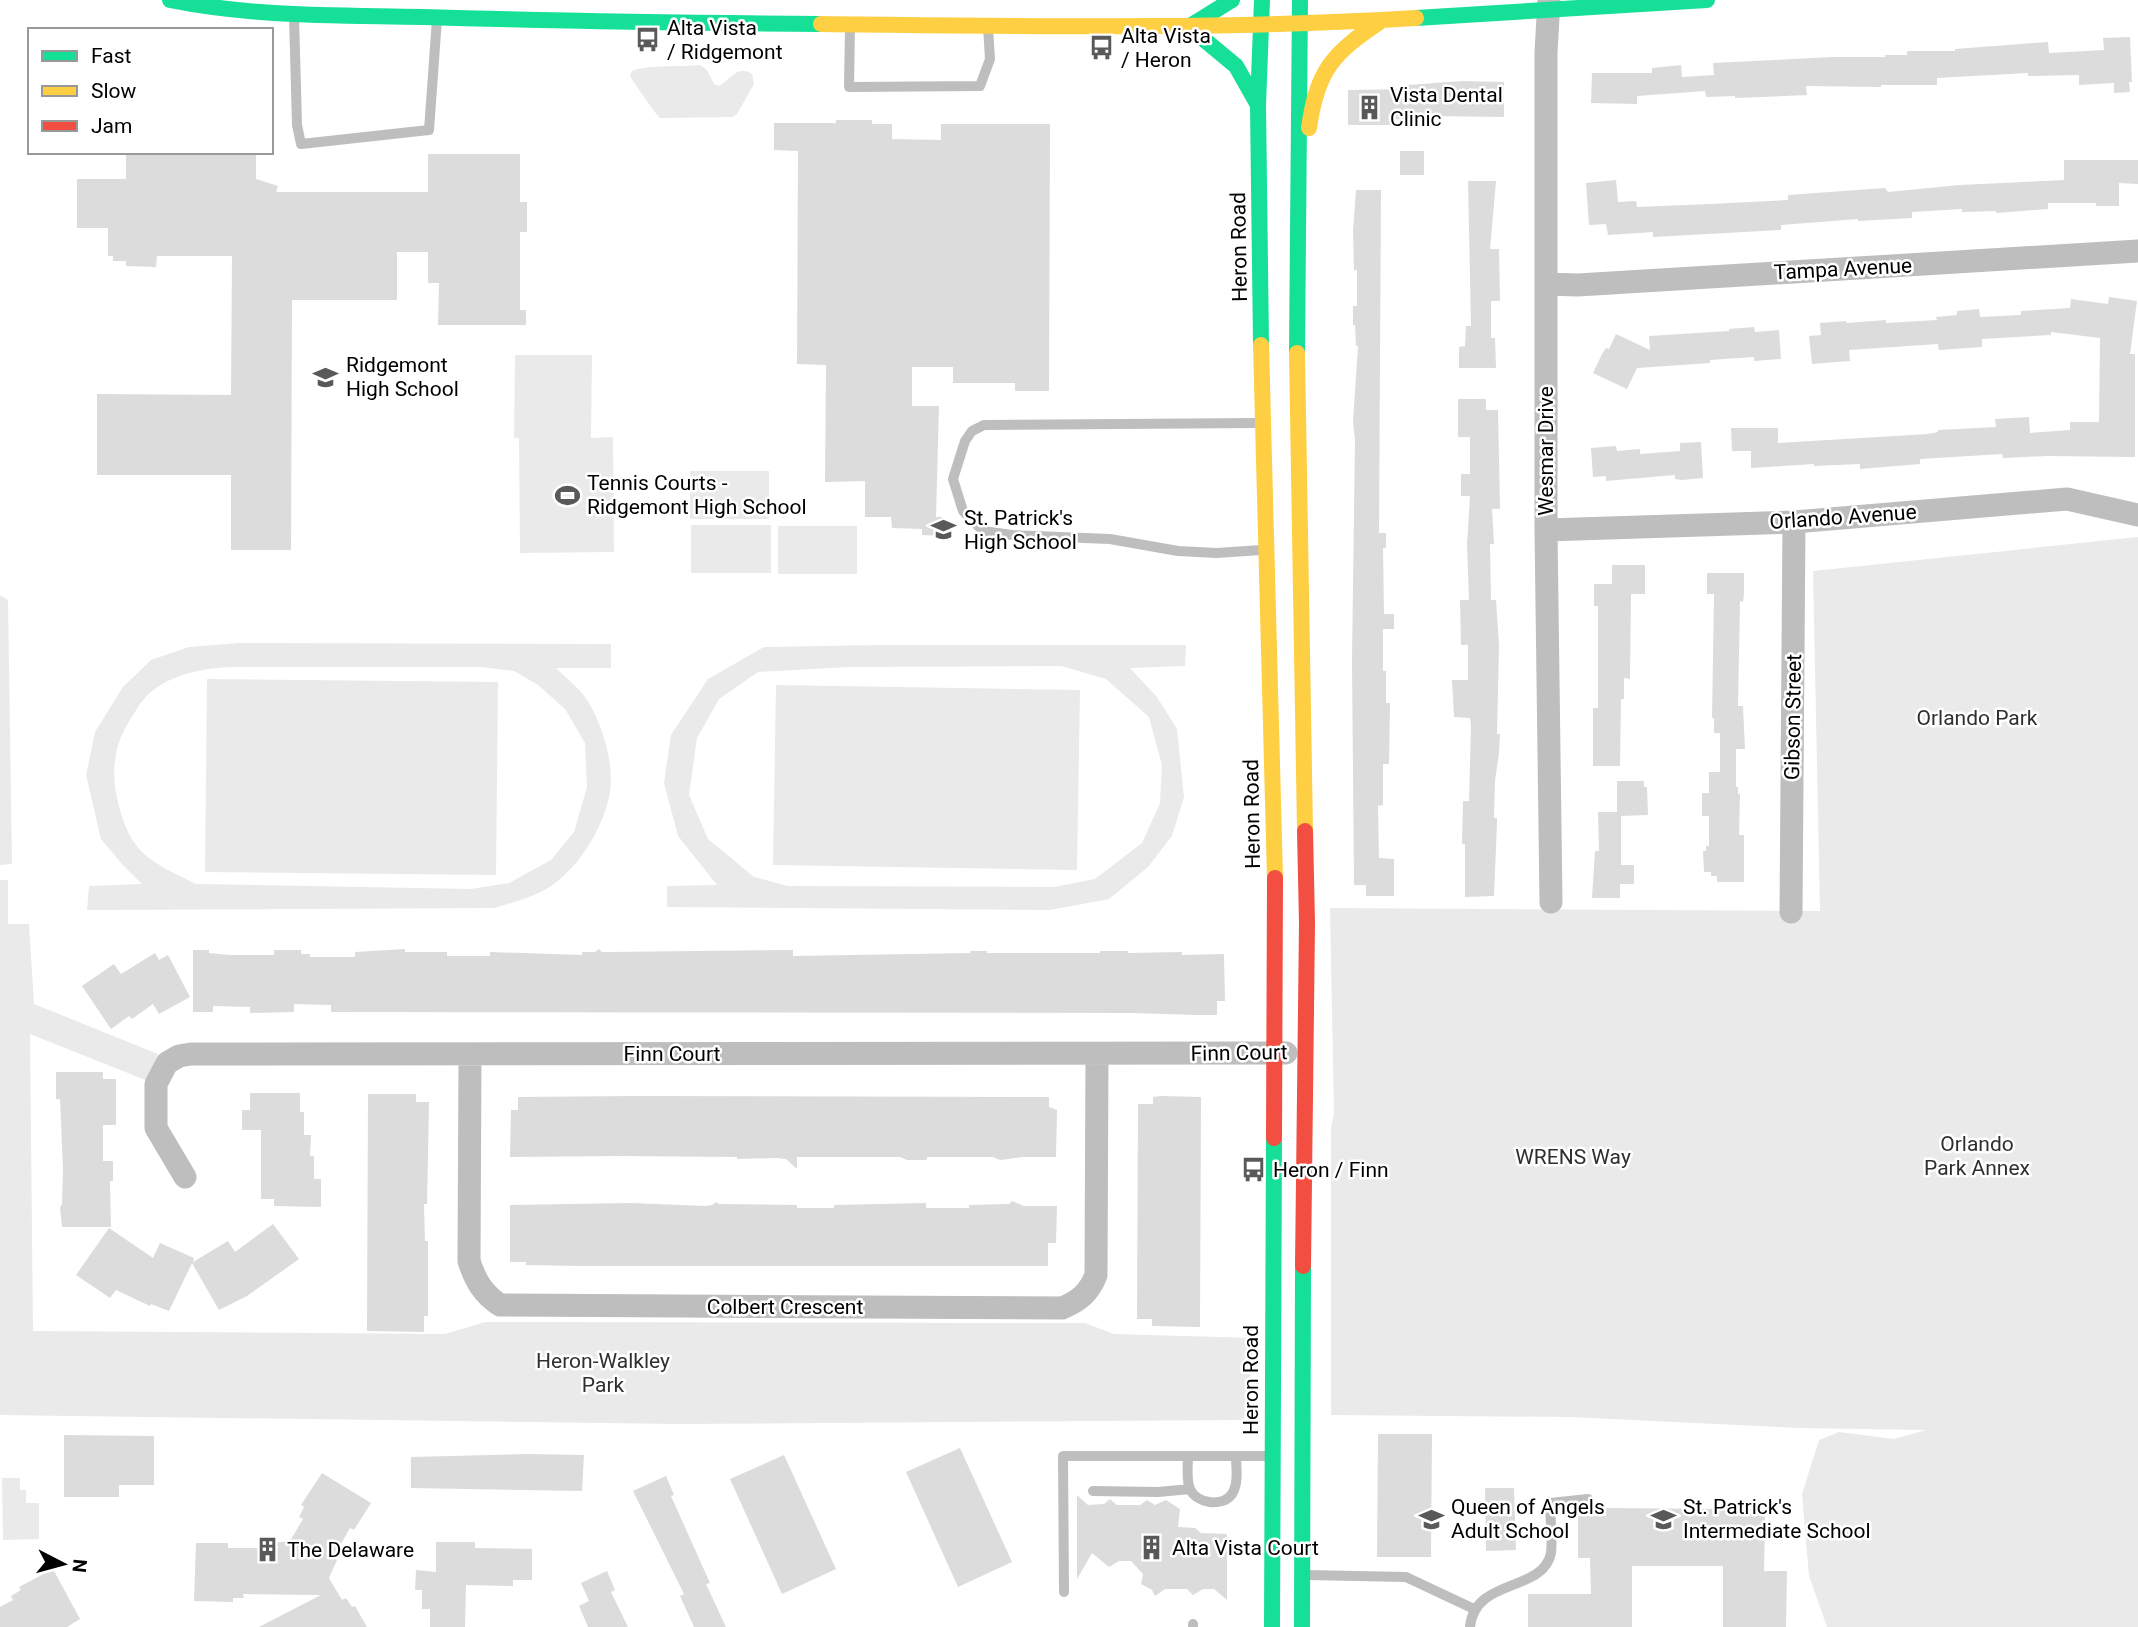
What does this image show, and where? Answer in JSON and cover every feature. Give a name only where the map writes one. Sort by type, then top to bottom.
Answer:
[{"type":"main road","points":[[170,0],[200,6],[294,13],[437,16],[584,10],[850,23],[1189,27],[1299,24],[1549,5],[1707,0]]},
{"type":"main road","points":[[1189,27],[1232,0]]},
{"type":"main road","name":"Heron Road","points":[[1262,0],[1258,105],[1276,924],[1272,1456],[1288,1574],[1302,1627]]},
{"type":"main road","name":"Heron Road","points":[[1272,1627],[1288,1574],[1305,1053],[1307,923],[1296,240],[1300,0]]},
{"type":"main road","points":[[1369,6],[1385,18]]},
{"type":"main road","points":[[1296,240],[1311,108],[1318,82],[1330,60],[1351,40],[1385,18]]},
{"type":"main road","points":[[1189,27],[1236,66],[1258,105]]},
{"type":"street","name":"Wesmar Drive","points":[[1549,5],[1546,52],[1546,530],[1551,902]]},
{"type":"street","name":"Tampa Avenue","points":[[1547,284],[1578,285],[2138,251]]},
{"type":"street","name":"Orlando Avenue","points":[[1546,530],[1794,522],[2067,499],[2138,515]]},
{"type":"street","name":"Gibson Street","points":[[1791,912],[1794,522]]},
{"type":"street","name":"Finn Court","points":[[186,1177],[156,1128],[156,1084],[167,1063],[178,1056],[191,1054],[1305,1053]]},
{"type":"street","name":"Colbert Crescent","points":[[470,1054],[469,1261],[474,1278],[488,1297],[500,1305],[1049,1308],[1062,1308],[1078,1301],[1091,1287],[1096,1275],[1097,1054]]},
{"type":"lane","points":[[294,13],[297,125],[302,144],[429,130],[437,16]]},
{"type":"lane","points":[[850,23],[849,87],[980,86],[990,60],[988,26]]},
{"type":"lane","points":[[1264,423],[984,425],[972,431],[965,441],[953,479],[963,512],[983,531],[1012,535],[1110,539],[1204,553],[1267,550]]},
{"type":"lane","points":[[1064,1592],[1063,1456],[1272,1456]]},
{"type":"lane","points":[[1188,1456],[1188,1486],[1193,1494],[1217,1503],[1231,1494],[1236,1482],[1236,1456]]},
{"type":"lane","points":[[1093,1491],[1158,1492],[1190,1489]]},
{"type":"lane","points":[[1470,1627],[1474,1609],[1493,1593],[1532,1577],[1551,1555],[1550,1503],[1588,1499]]},
{"type":"lane","points":[[1288,1574],[1406,1577],[1474,1609]]},
{"type":"green space","points":[[700,65],[707,70],[714,84],[719,86],[738,72],[747,71],[752,74],[754,84],[733,117],[660,118],[630,76],[632,71],[637,69]]},
{"type":"green space","name":"Tennis Courts - Ridgemont High School","points":[[515,355],[592,355],[591,438],[613,437],[614,552],[520,553],[519,438],[514,438]]},
{"type":"green space","points":[[690,471],[769,471],[769,519],[690,519]]},
{"type":"green space","points":[[691,525],[771,525],[771,573],[691,573]]},
{"type":"green space","points":[[778,526],[857,526],[857,574],[778,574]]},
{"type":"green space","points":[[2138,537],[2138,1627],[1827,1627],[1809,1576],[1802,1494],[1819,1440],[1839,1432],[1894,1439],[1926,1430],[1799,1428],[1569,1417],[1331,1415],[1331,1127],[1334,1114],[1330,908],[1820,911],[1813,571]]},
{"type":"green space","points":[[0,595],[8,600],[12,864],[0,865]]},
{"type":"green space","points":[[239,643],[611,644],[611,668],[556,668],[586,698],[603,734],[611,781],[602,819],[581,857],[562,878],[538,893],[495,908],[87,910],[89,886],[142,884],[101,839],[86,775],[95,732],[123,687],[151,660],[189,647]],"holes":[[[232,667],[481,667],[514,671],[538,685],[565,709],[585,743],[587,787],[574,832],[551,860],[509,883],[471,889],[196,884],[147,856],[128,832],[120,812],[115,786],[119,742],[128,722],[144,699],[156,688],[174,679],[202,670]]]},
{"type":"green space","points":[[1186,645],[1185,666],[1130,668],[1157,697],[1177,729],[1184,797],[1172,836],[1148,867],[1109,899],[1050,910],[667,907],[667,886],[717,885],[678,836],[664,783],[671,735],[708,679],[764,647]],"holes":[[[1061,666],[1106,679],[1149,717],[1162,765],[1160,803],[1142,843],[1095,879],[1055,887],[788,886],[754,877],[708,839],[689,795],[697,738],[719,699],[758,672],[849,667]]]},
{"type":"green space","points":[[207,679],[498,682],[496,875],[205,872]]},
{"type":"green space","points":[[776,685],[1080,690],[1077,870],[773,865]]},
{"type":"green space","name":"Heron-Walkley Park","points":[[0,880],[8,880],[8,924],[29,924],[34,1004],[158,1054],[148,1081],[30,1034],[33,1331],[445,1334],[485,1322],[1085,1323],[1114,1334],[1256,1338],[1244,1420],[678,1424],[0,1415]]},
{"type":"green space","points":[[2,1478],[20,1478],[20,1490],[26,1490],[26,1503],[39,1503],[39,1539],[3,1540]]},
{"type":"building","points":[[2130,37],[2130,92],[2114,93],[2114,83],[2079,85],[2079,75],[2028,76],[2028,73],[1937,78],[1937,85],[1806,86],[1807,95],[1706,97],[1705,91],[1637,96],[1637,104],[1591,103],[1592,73],[1652,73],[1652,68],[1681,65],[1682,77],[1714,75],[1713,63],[1885,57],[1907,55],[1907,51],[1955,51],[2048,42],[2049,53],[2104,50],[2103,38]]},
{"type":"building","points":[[1462,81],[1504,82],[1504,117],[1427,116],[1392,120],[1392,125],[1348,125],[1348,90],[1409,89],[1408,85]]},
{"type":"building","points":[[836,120],[872,120],[872,124],[892,124],[892,139],[941,140],[941,124],[1050,124],[1049,391],[1015,391],[1015,383],[953,383],[953,367],[912,367],[912,406],[939,406],[936,517],[942,517],[942,536],[922,535],[922,529],[892,528],[891,517],[865,517],[865,481],[825,482],[826,365],[797,364],[798,151],[774,150],[774,123],[836,123]]},
{"type":"building","points":[[1400,151],[1424,151],[1424,175],[1400,175]]},
{"type":"building","points":[[126,154],[256,154],[256,179],[278,186],[276,192],[428,192],[428,154],[520,154],[520,202],[527,202],[527,232],[520,232],[520,310],[526,310],[526,325],[438,325],[439,283],[428,283],[428,252],[397,252],[397,300],[292,300],[291,550],[231,550],[231,475],[97,475],[97,394],[231,395],[232,256],[157,256],[156,267],[126,266],[126,261],[113,261],[113,256],[108,256],[108,228],[77,228],[77,179],[126,179]]},
{"type":"building","points":[[2064,160],[2138,160],[2138,184],[2119,183],[2119,206],[2048,203],[2048,209],[1996,213],[1962,212],[1962,209],[1912,212],[1912,218],[1858,219],[1781,225],[1781,230],[1653,237],[1653,232],[1608,235],[1606,224],[1589,225],[1586,183],[1616,180],[1618,202],[1636,201],[1637,207],[1710,204],[1788,200],[1788,195],[1885,188],[1888,192],[2064,180]]},
{"type":"building","points":[[1468,181],[1496,181],[1490,249],[1499,249],[1500,301],[1491,301],[1491,338],[1495,338],[1496,368],[1459,368],[1459,347],[1465,346],[1466,326],[1471,326]]},
{"type":"building","points":[[1356,190],[1381,190],[1379,533],[1386,533],[1386,548],[1383,548],[1384,614],[1394,614],[1394,629],[1383,629],[1386,703],[1390,703],[1389,764],[1383,764],[1383,805],[1378,806],[1379,858],[1394,859],[1394,896],[1366,896],[1366,885],[1354,885],[1353,422],[1358,346],[1353,325],[1353,306],[1357,306],[1357,270],[1354,270],[1353,231]]},
{"type":"building","points":[[2109,297],[2137,301],[2130,354],[2135,354],[2135,457],[2003,458],[2002,454],[1920,459],[1920,464],[1860,469],[1860,464],[1751,468],[1751,451],[1732,451],[1731,428],[1778,428],[1778,443],[1996,427],[1995,419],[2029,417],[2030,433],[2070,430],[2070,422],[2099,422],[2100,338],[2051,332],[2051,335],[1982,339],[1982,347],[1939,350],[1938,344],[1849,350],[1850,361],[1812,364],[1809,336],[1821,335],[1820,323],[1937,320],[1936,317],[1957,315],[1957,311],[1979,309],[1980,317],[2021,315],[2021,311],[2070,308],[2071,299],[2108,304]]},
{"type":"building","points":[[1754,327],[1755,332],[1779,330],[1781,359],[1754,361],[1754,357],[1637,368],[1627,389],[1593,373],[1616,334],[1650,350],[1649,336]]},
{"type":"building","points":[[1458,399],[1486,399],[1486,410],[1498,410],[1500,509],[1492,509],[1494,544],[1490,544],[1491,600],[1496,600],[1499,646],[1497,734],[1500,734],[1495,781],[1494,818],[1497,818],[1497,823],[1494,896],[1465,897],[1463,801],[1469,801],[1471,726],[1470,718],[1454,717],[1452,680],[1468,680],[1468,645],[1461,645],[1460,600],[1469,600],[1467,545],[1470,496],[1461,496],[1461,474],[1470,474],[1470,437],[1458,437]]},
{"type":"building","points":[[1701,442],[1703,478],[1682,480],[1675,479],[1675,475],[1606,481],[1606,476],[1593,477],[1591,448],[1616,446],[1617,451],[1640,449],[1640,454],[1680,451],[1680,443]]},
{"type":"building","points":[[1612,565],[1645,565],[1645,594],[1631,594],[1630,679],[1624,678],[1624,699],[1621,699],[1620,766],[1593,766],[1593,708],[1598,708],[1598,606],[1594,606],[1594,584],[1612,584]]},
{"type":"building","points":[[1707,573],[1744,573],[1743,602],[1740,601],[1738,706],[1743,706],[1745,749],[1736,749],[1736,787],[1740,794],[1739,835],[1744,835],[1744,882],[1717,882],[1717,876],[1704,872],[1703,851],[1709,846],[1709,816],[1702,816],[1702,793],[1709,793],[1709,772],[1720,772],[1720,733],[1714,733],[1712,718],[1714,594],[1707,594]]},
{"type":"building","points":[[1617,781],[1644,781],[1644,787],[1647,787],[1648,815],[1621,816],[1621,865],[1634,865],[1634,884],[1620,884],[1620,898],[1592,898],[1595,851],[1599,851],[1598,812],[1617,812]]},
{"type":"building","points":[[405,949],[405,952],[447,952],[447,956],[490,956],[490,952],[582,955],[582,952],[595,952],[599,949],[602,952],[793,950],[793,956],[970,951],[1224,954],[1225,1001],[1217,1001],[1217,1015],[331,1012],[331,1005],[294,1004],[294,1012],[250,1013],[250,1007],[213,1006],[213,1012],[193,1012],[193,950],[209,950],[209,953],[229,955],[274,955],[274,950],[301,950],[301,954],[310,954],[310,957],[355,957],[355,952]]},
{"type":"building","points":[[155,953],[159,960],[168,955],[190,997],[159,1014],[153,1004],[132,1019],[129,1016],[111,1029],[82,986],[114,964],[121,974]]},
{"type":"building","points":[[56,1072],[103,1072],[103,1079],[116,1079],[116,1125],[103,1125],[103,1161],[113,1161],[113,1181],[110,1181],[111,1227],[62,1227],[60,1208],[63,1169]]},
{"type":"building","points":[[250,1093],[300,1093],[300,1112],[304,1112],[304,1135],[311,1135],[310,1156],[314,1156],[314,1179],[321,1179],[321,1207],[274,1206],[274,1199],[261,1199],[261,1130],[242,1130],[242,1110],[250,1110]]},
{"type":"building","points":[[368,1094],[416,1094],[416,1102],[429,1102],[427,1204],[424,1204],[425,1241],[428,1241],[428,1316],[424,1316],[424,1332],[367,1331]]},
{"type":"building","points":[[518,1097],[1049,1097],[1049,1107],[1057,1110],[1056,1157],[1000,1160],[993,1157],[927,1157],[927,1160],[907,1160],[900,1157],[797,1157],[797,1169],[786,1159],[777,1158],[510,1157],[511,1110],[518,1110]]},
{"type":"building","points":[[1153,1097],[1201,1097],[1200,1327],[1152,1326],[1152,1319],[1137,1319],[1138,1104],[1153,1104]]},
{"type":"building","points":[[1012,1201],[1024,1206],[1057,1206],[1056,1243],[1048,1243],[1048,1266],[582,1266],[526,1265],[526,1262],[510,1262],[510,1205],[631,1203],[705,1206],[716,1202],[834,1208],[834,1205],[926,1203],[926,1208],[969,1208],[969,1205],[1009,1204]]},
{"type":"building","points":[[273,1224],[299,1259],[247,1296],[219,1310],[192,1263],[169,1311],[151,1304],[150,1306],[116,1290],[110,1298],[76,1275],[109,1228],[153,1258],[160,1243],[194,1258],[193,1262],[228,1241],[235,1252]]},
{"type":"building","points":[[1378,1434],[1432,1434],[1431,1557],[1377,1557]]},
{"type":"building","points":[[64,1435],[154,1436],[154,1485],[119,1485],[119,1497],[64,1497]]},
{"type":"building","points":[[960,1448],[1012,1562],[958,1587],[906,1472]]},
{"type":"building","points":[[584,1455],[582,1491],[411,1488],[411,1457]]},
{"type":"building","points":[[784,1455],[836,1569],[782,1594],[730,1479]]},
{"type":"building","name":"The Delaware","points":[[322,1473],[371,1503],[354,1530],[350,1528],[333,1558],[337,1560],[329,1578],[342,1600],[346,1598],[352,1607],[355,1606],[367,1627],[259,1627],[321,1595],[243,1594],[244,1598],[233,1598],[233,1602],[194,1601],[196,1543],[228,1543],[228,1548],[270,1548],[270,1543],[290,1541],[303,1519],[299,1517],[304,1507],[301,1505]]},
{"type":"building","points":[[666,1476],[674,1495],[671,1496],[710,1583],[706,1584],[726,1627],[694,1627],[680,1596],[684,1594],[633,1491]]},
{"type":"building","points":[[1485,1488],[1514,1488],[1516,1550],[1486,1551]]},
{"type":"building","name":"Alta Vista Court","points":[[1077,1495],[1088,1505],[1104,1504],[1110,1499],[1117,1505],[1140,1505],[1147,1500],[1155,1505],[1166,1500],[1180,1509],[1178,1527],[1195,1528],[1201,1533],[1227,1534],[1227,1600],[1214,1589],[1203,1589],[1193,1595],[1187,1589],[1165,1589],[1155,1596],[1152,1590],[1141,1584],[1143,1574],[1131,1561],[1119,1561],[1109,1567],[1092,1553],[1077,1579]]},
{"type":"building","points":[[1606,1508],[1726,1509],[1726,1514],[1765,1514],[1764,1571],[1787,1571],[1786,1627],[1723,1627],[1723,1566],[1632,1566],[1632,1627],[1528,1627],[1528,1594],[1591,1594],[1590,1558],[1578,1558],[1578,1516],[1606,1516]]},
{"type":"building","points":[[436,1542],[475,1542],[475,1548],[532,1549],[532,1580],[513,1580],[513,1586],[466,1585],[465,1627],[430,1627],[430,1609],[422,1609],[422,1590],[415,1590],[416,1570],[436,1572]]},
{"type":"building","points":[[53,1569],[80,1619],[67,1627],[0,1627],[0,1607],[13,1600],[11,1596],[21,1590],[19,1587]]},
{"type":"building","points":[[607,1571],[615,1590],[611,1592],[628,1627],[588,1627],[579,1606],[589,1601],[581,1583]]},
{"type":"traffic: fast","points":[[170,0],[233,10],[296,14],[821,24]]},
{"type":"traffic: fast","points":[[1190,26],[1232,0]]},
{"type":"traffic: fast","points":[[1261,345],[1258,105],[1262,0]]},
{"type":"traffic: fast","points":[[1297,353],[1300,0]]},
{"type":"traffic: fast","points":[[1416,18],[1707,0]]},
{"type":"traffic: fast","points":[[1189,27],[1236,66],[1258,105]]},
{"type":"traffic: fast","points":[[1272,1627],[1274,1138]]},
{"type":"traffic: fast","points":[[1302,1627],[1303,1266]]},
{"type":"traffic: slow","points":[[821,24],[1193,26],[1416,18]]},
{"type":"traffic: slow","points":[[1309,128],[1317,91],[1330,65],[1351,43],[1381,21]]},
{"type":"traffic: slow","points":[[1261,345],[1275,878]]},
{"type":"traffic: slow","points":[[1297,353],[1305,831]]},
{"type":"traffic: jam","points":[[1303,1266],[1307,923],[1305,831]]},
{"type":"traffic: jam","points":[[1274,1138],[1275,878]]},
{"type":"place","name":"Alta Vista / Ridgemont","points":[[647,40]]},
{"type":"place","name":"Alta Vista / Heron","points":[[1101,48]]},
{"type":"place","name":"Vista Dental Clinic","points":[[1370,107]]},
{"type":"place","name":"Ridgemont High School","points":[[326,377]]},
{"type":"place","name":"Tennis Courts - Ridgemont High School","points":[[567,495]]},
{"type":"place","name":"St. Patrick's High School","points":[[944,530]]},
{"type":"place","name":"Heron / Finn","points":[[1253,1170]]},
{"type":"place","name":"Queen of Angels Adult School","points":[[1431,1519]]},
{"type":"place","name":"St. Patrick's Intermediate School","points":[[1663,1519]]},
{"type":"place","name":"Alta Vista Court","points":[[1152,1548]]},
{"type":"place","name":"The Delaware","points":[[267,1550]]},
{"type":"park label","name":"Orlando Park","points":[[1977,718]]},
{"type":"park label","name":"Orlando Park Annex","points":[[1977,1156]]},
{"type":"park label","name":"WRENS Way","points":[[1573,1157]]}]
